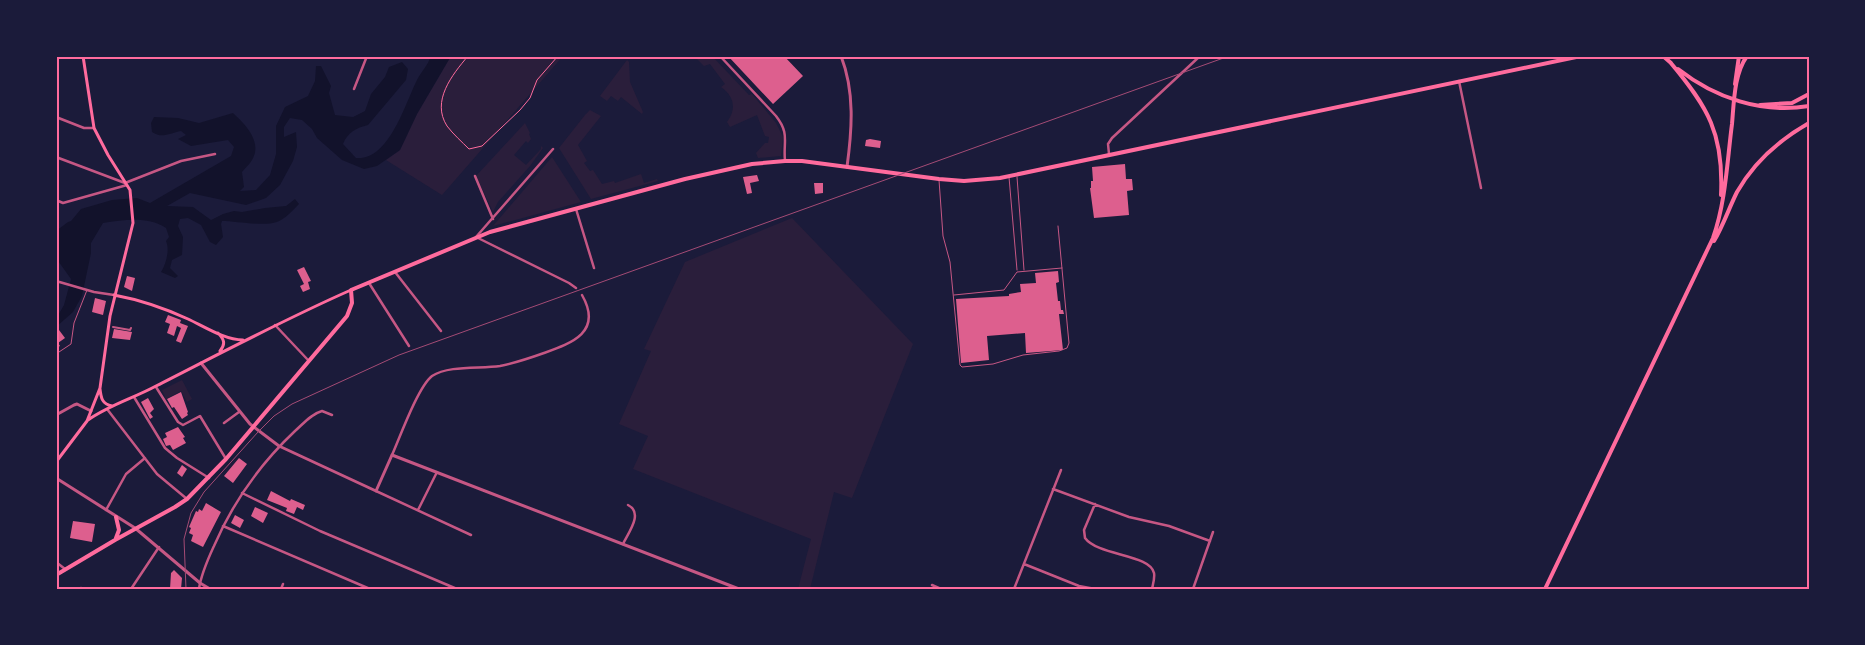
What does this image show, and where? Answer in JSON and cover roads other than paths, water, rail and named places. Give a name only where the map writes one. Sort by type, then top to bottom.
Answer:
[{"type":"main road","points":[[56,462],[87,421],[100,388],[114,295],[133,223],[132,197],[94,128],[83,56]]},
{"type":"main road","points":[[87,421],[107,409],[275,325],[368,282],[476,237],[692,177],[752,164],[785,161],[802,161],[939,180],[973,180],[1017,175],[1109,154],[1581,56]]},
{"type":"main road","points":[[1664,56],[1698,97],[1716,134],[1721,161],[1721,212]]},
{"type":"main road","points":[[1545,589],[1707,252],[1721,212],[1738,56]]},
{"type":"main road","points":[[1734,103],[1739,73],[1747,56]]},
{"type":"main road","points":[[1670,62],[1691,78],[1725,96],[1746,103],[1772,108],[1809,106]]},
{"type":"main road","points":[[1758,106],[1792,103],[1809,94]]},
{"type":"main road","points":[[1707,252],[1751,171],[1781,141],[1809,123]]},
{"type":"main road","points":[[56,575],[135,528],[175,508],[209,478],[350,312],[352,303],[351,290]]},
{"type":"main road","points":[[114,295],[154,305],[238,340],[246,340]]},
{"type":"main road","points":[[217,332],[223,339],[224,344],[218,354]]},
{"type":"main road","points":[[100,388],[103,402],[113,406]]},
{"type":"main road","points":[[115,540],[119,530],[116,516]]},
{"type":"street","points":[[354,89],[367,56]]},
{"type":"street","points":[[720,56],[771,110],[785,131],[785,161]]},
{"type":"street","points":[[841,56],[847,75],[851,101],[848,167]]},
{"type":"street","points":[[1109,154],[1108,144],[1112,138],[1200,56]]},
{"type":"street","points":[[1459,81],[1481,188]]},
{"type":"street","points":[[56,117],[84,128],[94,128]]},
{"type":"street","points":[[553,149],[476,237],[576,288]]},
{"type":"street","points":[[56,205],[126,184],[181,161],[215,154]]},
{"type":"street","points":[[56,157],[126,184]]},
{"type":"street","points":[[475,176],[492,218]]},
{"type":"street","points":[[56,200],[63,203]]},
{"type":"street","points":[[576,209],[594,268]]},
{"type":"street","points":[[395,271],[441,331]]},
{"type":"street","points":[[56,281],[86,290],[114,295]]},
{"type":"street","points":[[368,282],[409,346]]},
{"type":"street","points":[[376,491],[418,398],[429,379],[446,370],[493,367],[516,362],[574,342],[583,332],[588,320],[588,310],[582,295]]},
{"type":"street","points":[[275,325],[309,361]]},
{"type":"street","points":[[113,327],[130,330],[131,328]]},
{"type":"street","points":[[201,362],[253,427],[279,446],[471,535]]},
{"type":"street","points":[[156,386],[178,422],[184,425],[200,416],[226,459]]},
{"type":"street","points":[[134,397],[168,451],[209,478]]},
{"type":"street","points":[[56,415],[77,404],[91,411]]},
{"type":"street","points":[[107,409],[161,479],[187,499]]},
{"type":"street","points":[[199,589],[203,572],[223,526],[242,493],[279,446],[314,415],[322,411],[332,415]]},
{"type":"street","points":[[224,423],[240,412]]},
{"type":"street","points":[[392,455],[739,589]]},
{"type":"street","points":[[106,510],[126,474],[145,458]]},
{"type":"street","points":[[1014,589],[1061,470]]},
{"type":"street","points":[[418,510],[437,472]]},
{"type":"street","points":[[56,478],[135,528],[200,583],[210,589]]},
{"type":"street","points":[[1053,489],[1129,517],[1169,526],[1210,541]]},
{"type":"street","points":[[242,493],[320,530],[457,589]]},
{"type":"street","points":[[1095,504],[1084,530],[1085,538],[1096,548],[1149,565],[1154,573],[1152,589]]},
{"type":"street","points":[[623,544],[631,532],[635,512],[628,505]]},
{"type":"street","points":[[223,526],[370,589]]},
{"type":"street","points":[[1193,589],[1213,532]]},
{"type":"street","points":[[131,589],[159,547]]},
{"type":"street","points":[[56,562],[66,570]]},
{"type":"street","points":[[1023,564],[1085,588],[1095,589]]},
{"type":"street","points":[[281,589],[283,584]]},
{"type":"street","points":[[932,585],[941,589]]},
{"type":"lane","points":[[1017,175],[1024,271]]},
{"type":"lane","points":[[953,295],[1004,290],[1017,272],[1009,176]]},
{"type":"lane","points":[[939,180],[944,236],[950,262],[960,365],[962,367],[993,364],[1024,355],[1059,352],[1067,348],[1069,343],[1058,226]]},
{"type":"lane","points":[[1017,272],[1062,268]]},
{"type":"lane","points":[[56,354],[70,344],[74,323],[86,290]]},
{"type":"railway","points":[[186,589],[184,539],[191,513],[204,492],[258,432],[274,416],[292,404],[399,355],[1229,56]]}]
